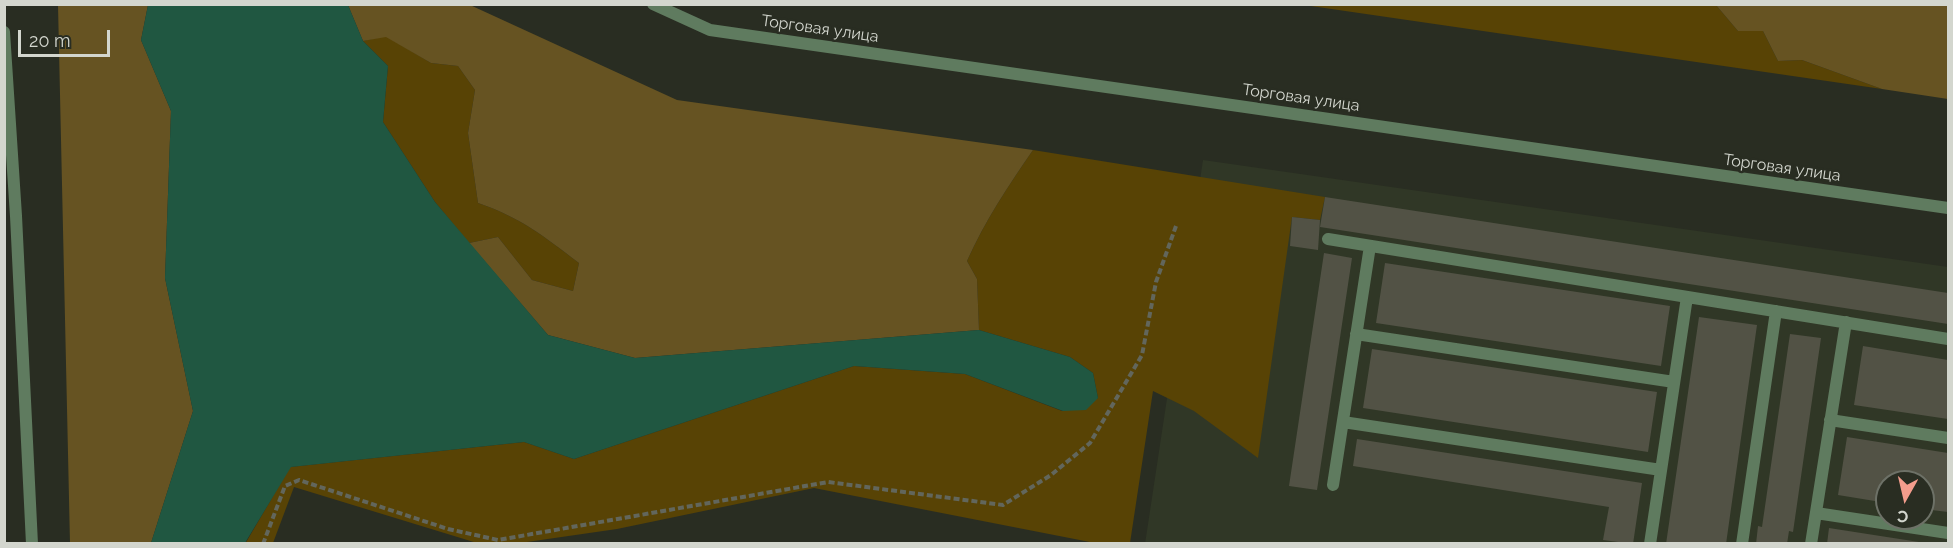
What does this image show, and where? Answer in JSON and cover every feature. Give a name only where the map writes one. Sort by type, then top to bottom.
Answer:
[{"type":"street","name":"Торговая улица","points":[[653,4],[710,30],[1948,208]]},
{"type":"street","points":[[4,32],[10,216],[32,543]]},
{"type":"street","points":[[1328,239],[1948,339]]},
{"type":"street","points":[[1333,485],[1370,246]]},
{"type":"street","points":[[1650,543],[1687,297]]},
{"type":"street","points":[[1742,543],[1776,312]]},
{"type":"street","points":[[1811,543],[1846,322]]},
{"type":"street","points":[[1356,334],[1674,382]]},
{"type":"street","points":[[1830,420],[1948,438]]},
{"type":"street","points":[[1343,422],[1661,470]]},
{"type":"street","points":[[1816,513],[1948,533]]},
{"type":"path","points":[[263,543],[285,486],[299,480],[448,529],[498,540],[828,482],[1004,505],[1051,475],[1090,443],[1142,355],[1156,282],[1176,226]]},
{"type":"shaded area","points":[[58,5],[148,5],[141,40],[171,111],[165,278],[193,411],[151,543],[70,543]]},
{"type":"shaded area","points":[[148,5],[348,5],[363,41],[388,66],[383,122],[435,202],[548,335],[635,358],[979,330],[1070,357],[1093,373],[1098,398],[1086,410],[1063,411],[965,374],[854,366],[574,459],[524,442],[291,467],[245,543],[151,543],[193,411],[165,278],[171,111],[141,40]]},
{"type":"shaded area","points":[[348,5],[470,5],[677,100],[1033,150],[997,204],[967,261],[977,279],[979,330],[635,358],[548,335],[469,243],[498,237],[532,280],[573,291],[579,263],[519,221],[478,203],[468,133],[475,90],[458,66],[431,63],[386,37],[363,41]]},
{"type":"shaded area","points":[[1304,5],[1716,5],[1738,31],[1763,31],[1778,61],[1802,60],[1882,89]]},
{"type":"shaded area","points":[[1716,5],[1948,5],[1948,99],[1882,89],[1802,60],[1778,61],[1763,31],[1738,31]]},
{"type":"shaded area","points":[[386,36],[431,63],[458,66],[475,90],[468,133],[478,203],[519,221],[579,263],[573,291],[532,280],[498,237],[469,243],[435,202],[383,122],[388,66],[363,41]]},
{"type":"shaded area","points":[[1033,150],[1325,197],[1320,220],[1292,217],[1258,458],[1194,411],[1153,391],[1130,543],[1095,543],[814,488],[617,529],[520,543],[477,543],[294,487],[273,543],[245,544],[290,467],[524,442],[574,459],[854,366],[965,374],[1062,411],[1098,398],[1093,373],[1070,357],[979,330],[977,279],[967,261],[997,204]]},
{"type":"shaded area","points":[[1203,160],[1948,267],[1948,543],[1145,544]]},
{"type":"building","points":[[1325,197],[1948,293],[1948,324],[1320,227]]},
{"type":"building","points":[[1292,217],[1320,220],[1318,250],[1290,246]]},
{"type":"building","points":[[1324,253],[1352,258],[1317,490],[1289,486]]},
{"type":"building","points":[[1385,263],[1670,306],[1661,366],[1376,323]]},
{"type":"building","points":[[1699,317],[1757,325],[1726,544],[1666,544]]},
{"type":"building","points":[[1790,334],[1821,338],[1793,532],[1789,531],[1787,544],[1756,544],[1758,526],[1762,527]]},
{"type":"building","points":[[1863,346],[1948,360],[1948,419],[1854,405]]},
{"type":"building","points":[[1372,349],[1657,392],[1648,452],[1363,408]]},
{"type":"building","points":[[1847,437],[1948,453],[1948,512],[1935,510],[1935,470],[1875,470],[1875,501],[1838,495]]},
{"type":"building","points":[[1357,439],[1642,483],[1633,544],[1603,540],[1609,507],[1353,466]]},
{"type":"building","points":[[1829,528],[1919,542],[1918,544],[1827,544]]}]
